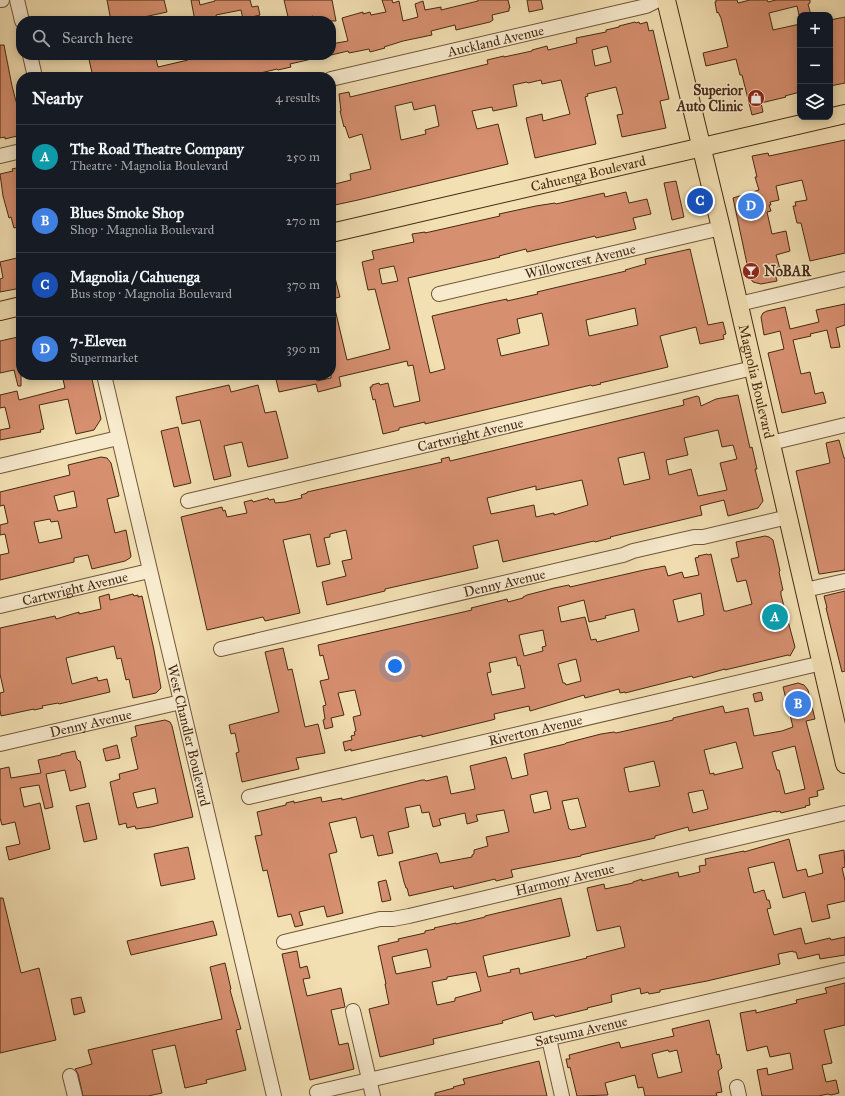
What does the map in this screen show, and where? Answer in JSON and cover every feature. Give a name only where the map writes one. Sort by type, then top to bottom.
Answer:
[{"type":"main road","name":"Magnolia Boulevard","points":[[666,0],[739,304],[822,663],[842,737],[845,764]]},
{"type":"main road","name":"Cahuenga Boulevard","points":[[336,232],[845,114]]},
{"type":"main road","points":[[0,311],[16,307]]},
{"type":"street","points":[[18,0],[21,16]]},
{"type":"street","name":"Auckland Avenue","points":[[336,78],[646,6],[658,0]]},
{"type":"street","points":[[31,60],[34,72]]},
{"type":"street","points":[[0,156],[16,151]]},
{"type":"street","name":"Willowcrest Avenue","points":[[439,294],[721,228]]},
{"type":"street","points":[[739,304],[845,279]]},
{"type":"street","name":"Cartwright Avenue","points":[[188,501],[753,368]]},
{"type":"street","name":"West Chandler Boulevard","points":[[105,380],[274,1096]]},
{"type":"street","points":[[771,443],[845,425]]},
{"type":"street","points":[[0,466],[118,438]]},
{"type":"street","name":"Denny Avenue","points":[[222,648],[623,555],[633,551],[694,537],[703,537],[788,517]]},
{"type":"street","name":"Cartwright Avenue","points":[[0,606],[149,571]]},
{"type":"street","points":[[805,590],[845,581]]},
{"type":"street","name":"Riverton Avenue","points":[[250,797],[822,663]]},
{"type":"street","name":"Denny Avenue","points":[[0,744],[181,702]]},
{"type":"street","name":"Harmony Avenue","points":[[284,942],[380,919],[393,919],[409,916],[845,813]]},
{"type":"street","name":"Satsuma Avenue","points":[[317,1092],[845,970]]},
{"type":"street","points":[[353,1011],[373,1096]]},
{"type":"street","points":[[549,1039],[562,1096]]},
{"type":"street","points":[[70,1076],[75,1096]]},
{"type":"building","points":[[107,0],[164,0],[167,12],[149,16],[110,16]]},
{"type":"building","points":[[191,0],[199,0],[200,5],[215,0],[250,0],[252,7],[258,6],[260,15],[242,16],[241,10],[216,16],[194,16]]},
{"type":"building","points":[[284,0],[332,0],[335,16],[313,16],[288,16]]},
{"type":"building","points":[[382,0],[392,0],[393,3],[399,1],[403,21],[418,17],[415,4],[423,1],[425,10],[441,7],[441,10],[478,0],[508,0],[510,8],[509,11],[492,15],[493,20],[490,22],[456,30],[455,25],[431,31],[432,35],[403,41],[370,52],[369,49],[336,54],[336,43],[348,41],[342,18],[363,12],[363,14],[370,12],[371,15],[386,12]]},
{"type":"building","points":[[527,0],[541,0],[543,9],[529,12]]},
{"type":"building","points":[[716,0],[737,0],[738,3],[750,0],[767,0],[768,2],[776,0],[810,0],[810,3],[808,4],[810,12],[798,12],[797,6],[769,13],[773,30],[797,25],[797,93],[761,103],[763,112],[752,115],[742,75],[740,75],[736,59],[706,66],[703,53],[728,47],[721,18],[718,12],[717,13]]},
{"type":"building","points":[[845,17],[845,83],[833,85],[833,48],[833,19]]},
{"type":"building","points":[[635,22],[639,22],[640,24],[647,22],[649,31],[653,30],[669,99],[660,101],[666,128],[622,137],[617,115],[623,114],[616,87],[587,94],[588,96],[585,97],[596,144],[535,158],[526,118],[542,114],[543,121],[570,114],[561,80],[542,84],[541,80],[513,85],[517,106],[493,111],[492,107],[472,111],[477,129],[498,124],[508,164],[336,205],[336,184],[351,180],[350,174],[371,169],[362,134],[349,138],[345,126],[344,127],[340,111],[339,94],[349,92],[350,97],[488,64],[487,60],[532,51],[547,46],[548,50],[577,43],[576,38],[606,32],[606,30]],"holes":[[[607,46],[611,62],[595,66],[592,50]],[[412,102],[414,110],[435,105],[439,126],[425,130],[426,134],[401,140],[395,106]]]},
{"type":"building","points":[[0,45],[4,45],[16,101],[16,136],[5,139],[5,137],[0,138]]},
{"type":"building","points":[[89,60],[156,60],[158,67],[188,60],[307,60],[290,64],[291,67],[265,72],[92,72]]},
{"type":"building","points":[[845,140],[845,253],[810,261],[801,223],[797,223],[793,206],[796,206],[795,202],[807,200],[802,180],[776,186],[779,200],[770,202],[771,205],[769,205],[771,211],[767,212],[772,234],[786,231],[790,251],[776,255],[781,272],[775,273],[777,281],[761,284],[753,282],[750,278],[733,198],[759,190],[755,177],[757,177],[752,156],[768,153],[769,156]]},
{"type":"building","points":[[16,168],[16,227],[14,228],[11,217],[9,218],[3,196],[0,174],[13,171],[12,169]]},
{"type":"building","points":[[676,181],[684,217],[672,220],[664,183]]},
{"type":"building","points":[[626,192],[629,203],[647,199],[651,214],[633,218],[636,229],[596,238],[595,236],[527,252],[526,249],[499,256],[500,257],[408,278],[430,373],[445,369],[432,316],[507,299],[507,301],[538,294],[537,292],[626,271],[625,270],[646,264],[645,259],[690,249],[708,325],[723,322],[726,334],[723,335],[724,339],[700,344],[696,327],[660,336],[668,367],[600,383],[601,384],[591,385],[425,424],[425,422],[399,428],[399,430],[383,434],[375,399],[373,400],[370,387],[379,383],[380,385],[388,383],[394,407],[420,401],[413,365],[408,366],[407,361],[339,377],[341,386],[318,392],[316,384],[279,392],[276,380],[336,380],[336,313],[347,360],[390,349],[375,289],[368,290],[362,262],[374,259],[372,251],[414,242],[412,234],[425,233],[500,216],[499,214],[536,206],[556,204],[604,193],[605,197]],"holes":[[[394,266],[398,281],[382,284],[379,269]],[[635,308],[638,325],[589,336],[586,320]],[[542,313],[549,345],[501,356],[497,339],[520,333],[517,319]]]},
{"type":"building","points":[[16,258],[16,289],[0,292],[0,279],[3,278],[0,262]]},
{"type":"building","points":[[336,282],[340,297],[336,298]]},
{"type":"building","points":[[845,304],[845,325],[836,328],[840,347],[831,348],[827,330],[810,334],[811,336],[793,340],[801,374],[810,372],[815,394],[823,392],[826,403],[782,413],[768,353],[784,349],[780,331],[764,335],[761,317],[763,313],[785,307],[790,329],[819,322],[816,310]]},
{"type":"building","points":[[16,337],[16,378],[14,370],[0,373],[0,341]]},
{"type":"building","points":[[16,380],[21,380],[21,386],[18,386]]},
{"type":"building","points":[[63,380],[92,380],[101,419],[94,430],[76,434],[68,399],[39,405],[44,429],[40,430],[41,432],[0,440],[0,430],[10,428],[5,407],[0,408],[0,395],[17,391],[19,400],[65,388]]},
{"type":"building","points":[[229,385],[231,392],[258,385],[265,413],[276,411],[288,458],[248,467],[242,442],[224,446],[231,476],[214,480],[200,420],[182,424],[176,397]]},
{"type":"building","points":[[738,395],[750,448],[752,447],[757,469],[755,469],[763,501],[758,508],[728,516],[724,500],[700,506],[702,515],[595,542],[503,562],[498,540],[473,546],[478,568],[385,589],[385,591],[327,605],[322,582],[346,576],[342,561],[352,559],[346,530],[330,534],[330,537],[324,538],[330,564],[317,567],[310,534],[283,540],[300,613],[265,621],[263,617],[207,630],[181,517],[222,507],[223,511],[225,510],[227,517],[247,513],[244,502],[252,500],[253,502],[268,498],[269,500],[274,499],[275,503],[285,502],[302,498],[301,495],[307,492],[438,463],[442,462],[441,459],[449,457],[450,461],[684,405],[683,400],[697,396],[699,397],[701,406],[716,399]],"holes":[[[718,430],[722,447],[733,445],[737,459],[720,463],[727,490],[698,496],[691,469],[669,475],[666,460],[688,455],[684,438]],[[644,452],[650,479],[624,485],[618,458]],[[582,480],[588,505],[554,515],[554,513],[536,517],[534,505],[491,514],[487,498],[536,486],[536,490]]]},
{"type":"building","points":[[178,427],[191,483],[174,487],[161,431]]},
{"type":"building","points":[[839,440],[845,458],[845,570],[819,574],[796,471],[830,463],[826,443]]},
{"type":"building","points":[[101,457],[107,458],[111,463],[119,496],[107,499],[115,533],[126,530],[131,556],[130,558],[125,561],[92,569],[88,555],[74,558],[74,562],[0,580],[0,555],[9,553],[5,534],[0,535],[0,525],[8,523],[4,505],[0,506],[0,492],[70,475],[68,465]],"holes":[[[74,491],[77,507],[58,511],[54,496]],[[50,519],[51,522],[58,521],[62,538],[39,543],[34,522]]]},
{"type":"building","points":[[765,536],[773,540],[783,590],[781,591],[781,595],[795,647],[790,656],[788,655],[725,669],[693,678],[692,676],[625,693],[620,693],[619,689],[585,698],[584,695],[530,711],[529,706],[494,714],[495,719],[492,720],[422,737],[422,735],[351,751],[351,749],[345,751],[343,742],[352,740],[351,736],[355,735],[354,732],[356,731],[353,717],[361,715],[355,690],[338,693],[344,715],[331,718],[333,727],[325,729],[323,720],[325,719],[323,706],[326,705],[320,681],[329,679],[323,655],[320,656],[318,645],[472,610],[471,608],[507,599],[508,602],[554,588],[569,585],[570,587],[665,566],[668,576],[682,572],[684,578],[699,575],[695,558],[707,554],[711,554],[724,611],[727,611],[752,604],[746,580],[737,582],[731,559],[739,557],[736,542]],"holes":[[[701,593],[704,615],[678,622],[673,600]],[[584,600],[589,622],[606,618],[605,616],[634,609],[639,631],[597,642],[596,639],[591,640],[585,617],[561,622],[558,607]],[[543,630],[546,646],[542,647],[543,651],[524,656],[519,635]],[[516,657],[518,666],[520,665],[525,688],[492,695],[487,673],[491,672],[489,663]],[[576,659],[581,681],[566,685],[563,683],[558,664]]]},
{"type":"building","points":[[845,591],[845,671],[842,672],[824,596]]},
{"type":"building","points":[[109,594],[110,600],[133,594],[134,596],[138,595],[138,597],[142,596],[161,688],[156,693],[133,698],[129,679],[126,680],[121,658],[117,659],[114,646],[66,658],[72,684],[97,677],[98,681],[107,679],[110,692],[59,704],[42,706],[43,708],[34,710],[1,716],[0,693],[4,692],[0,674],[0,628],[55,616],[56,619],[79,612],[79,614],[101,609],[99,597]]},
{"type":"building","points":[[283,648],[288,670],[292,669],[305,727],[318,724],[325,753],[296,758],[299,769],[242,782],[236,753],[239,752],[235,733],[231,734],[229,725],[279,712],[265,652]]},
{"type":"building","points":[[798,683],[804,685],[808,690],[815,719],[806,721],[824,789],[817,791],[818,796],[809,798],[810,805],[805,806],[806,807],[781,813],[780,811],[776,811],[689,831],[688,827],[655,836],[655,838],[581,856],[511,870],[513,877],[496,881],[495,879],[454,889],[453,886],[409,896],[399,862],[437,853],[440,863],[472,857],[474,850],[488,846],[486,837],[509,832],[504,810],[476,815],[478,821],[467,824],[465,813],[439,819],[441,825],[433,827],[429,812],[422,813],[420,805],[405,808],[409,827],[388,832],[393,853],[378,856],[373,835],[361,838],[356,817],[329,823],[337,852],[329,854],[343,913],[327,917],[324,906],[299,912],[303,925],[295,927],[291,914],[278,917],[267,870],[263,871],[255,836],[262,835],[257,812],[286,805],[286,803],[294,801],[294,803],[321,797],[322,802],[342,798],[342,800],[422,780],[426,781],[447,776],[451,794],[475,789],[470,766],[506,757],[512,779],[528,775],[524,754],[601,734],[616,733],[673,720],[673,718],[723,706],[725,713],[748,708],[754,736],[782,731],[793,727],[783,687]],"holes":[[[736,742],[743,768],[714,775],[714,773],[710,774],[704,750]],[[795,746],[805,789],[785,794],[779,770],[777,770],[772,752]],[[654,761],[660,786],[629,792],[624,768]],[[703,790],[708,809],[693,813],[688,793]],[[547,791],[551,809],[534,813],[530,795]],[[578,798],[586,827],[571,830],[569,829],[562,801]]]},
{"type":"building","points":[[761,692],[763,700],[755,702],[753,694]]},
{"type":"building","points":[[165,720],[170,722],[193,817],[136,829],[135,826],[127,828],[126,823],[119,825],[110,782],[120,779],[119,774],[138,769],[131,738],[137,736],[135,726]],"holes":[[[155,788],[158,803],[137,808],[133,793]]]},
{"type":"building","points":[[117,745],[120,758],[106,761],[103,749]]},
{"type":"building","points":[[75,751],[77,759],[80,761],[86,787],[70,791],[65,770],[46,774],[53,807],[45,809],[39,785],[20,788],[24,807],[40,803],[50,849],[9,860],[6,847],[20,844],[15,822],[2,825],[0,818],[0,769],[9,767],[11,778],[41,773],[38,760]]},
{"type":"building","points":[[89,803],[97,839],[84,842],[76,806]]},
{"type":"building","points":[[789,839],[797,871],[806,869],[808,877],[823,873],[819,855],[844,850],[845,867],[842,868],[845,881],[845,901],[827,905],[830,918],[812,922],[805,892],[783,898],[774,862],[748,868],[754,893],[764,890],[767,900],[769,900],[771,908],[767,909],[774,935],[801,928],[805,944],[830,938],[831,940],[845,937],[845,955],[820,959],[819,954],[798,959],[796,952],[793,951],[778,954],[780,964],[660,990],[660,992],[649,994],[648,992],[641,994],[640,988],[611,995],[612,1002],[555,1017],[554,1015],[534,1020],[532,1012],[502,1021],[503,1023],[433,1039],[434,1044],[380,1057],[369,1009],[389,1004],[378,946],[399,941],[398,939],[425,933],[425,931],[435,929],[434,928],[561,898],[570,936],[483,956],[488,977],[511,972],[510,970],[519,968],[520,974],[587,958],[586,957],[625,947],[620,926],[597,931],[587,888],[604,884],[605,889],[633,883],[642,879],[642,881],[678,872],[679,877],[700,872],[699,866],[706,865],[705,859],[744,852]],"holes":[[[427,949],[431,967],[396,974],[392,957]],[[476,972],[481,991],[455,998],[455,1001],[437,1005],[432,982],[447,979],[447,977]]]},
{"type":"building","points":[[188,847],[195,879],[161,886],[154,854]]},
{"type":"building","points":[[386,880],[391,900],[382,902],[378,882]]},
{"type":"building","points":[[0,898],[3,898],[21,973],[39,968],[56,1040],[0,1053]]},
{"type":"building","points":[[213,921],[217,935],[131,955],[127,941]]},
{"type":"building","points":[[297,951],[300,968],[307,966],[310,978],[303,979],[307,996],[341,988],[345,1007],[331,1010],[339,1045],[348,1043],[354,1069],[310,1080],[282,954]]},
{"type":"building","points":[[225,963],[230,990],[241,1029],[236,1030],[246,1070],[206,1080],[207,1083],[185,1088],[175,1045],[152,1050],[162,1093],[148,1096],[83,1096],[78,1074],[75,1069],[92,1064],[88,1050],[222,1019],[210,967]]},
{"type":"building","points":[[845,983],[845,1025],[824,1030],[832,1063],[822,1065],[826,1082],[836,1080],[839,1093],[818,1096],[762,1096],[757,1070],[767,1068],[768,1075],[793,1069],[790,1053],[770,1057],[767,1046],[747,1051],[740,1013],[756,1010],[756,1013],[797,1003],[796,1000],[827,993],[825,988]]},
{"type":"building","points":[[81,997],[85,1012],[74,1015],[71,999]]},
{"type":"building","points":[[709,1020],[717,1055],[719,1054],[722,1068],[718,1071],[722,1092],[716,1093],[717,1096],[645,1096],[643,1087],[638,1088],[635,1075],[605,1083],[608,1095],[577,1096],[570,1067],[568,1068],[566,1059],[570,1059],[569,1055],[619,1042],[621,1048],[674,1036],[672,1029]],"holes":[[[668,1050],[669,1052],[677,1050],[682,1072],[658,1078],[652,1054]]]},
{"type":"building","points":[[539,1061],[547,1096],[435,1096],[435,1093],[465,1084],[463,1079]]},
{"type":"place","name":"Superior Auto Clinic","points":[[756,98]]},
{"type":"place","name":"Magnolia / Cahuenga","points":[[700,201]]},
{"type":"place","name":"7-Eleven","points":[[751,206]]},
{"type":"place","name":"NoBAR","points":[[751,271]]},
{"type":"place","name":"The Road Theatre Company","points":[[775,617]]},
{"type":"place","name":"Blues Smoke Shop","points":[[798,704]]}]
